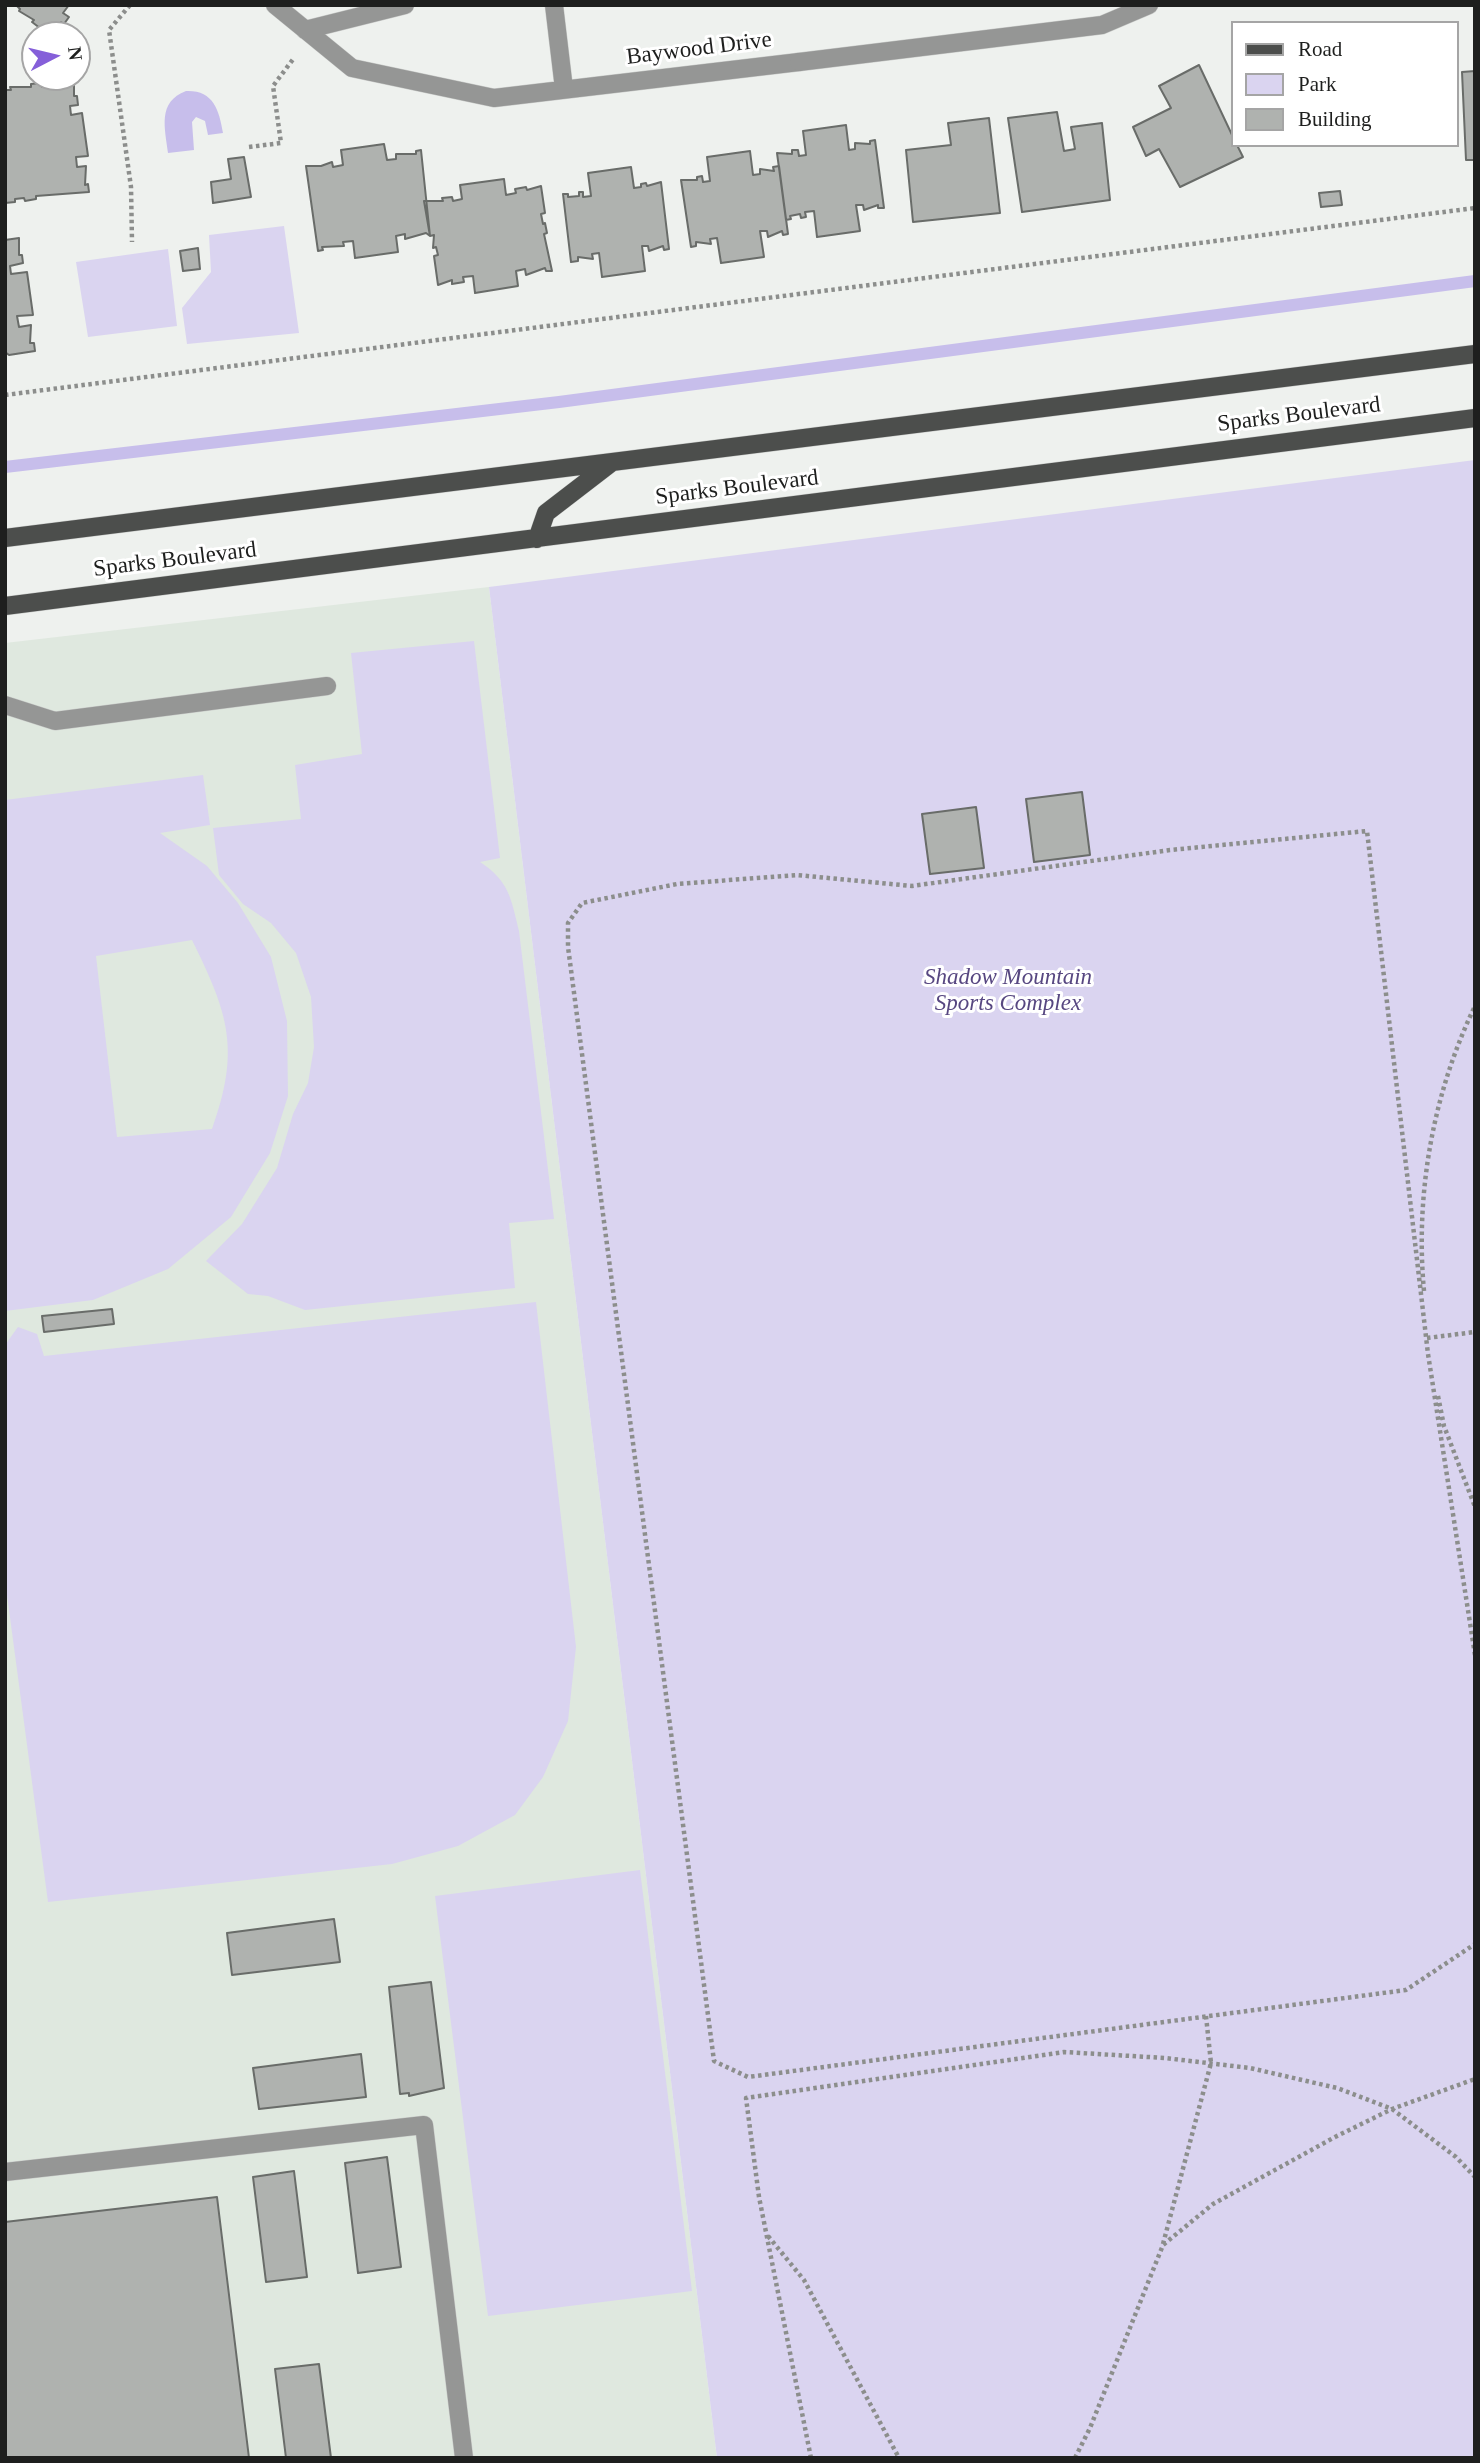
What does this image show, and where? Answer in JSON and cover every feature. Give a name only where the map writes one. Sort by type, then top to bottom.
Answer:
[{"type":"main road","name":"Sparks Boulevard","points":[[5,538],[1475,354]]},
{"type":"main road","name":"Sparks Boulevard","points":[[5,606],[1475,418]]},
{"type":"main road","points":[[537,539],[546,513],[614,460]]},
{"type":"street","name":"Baywood Drive","points":[[275,5],[352,68],[494,98],[1102,25],[1149,5]]},
{"type":"street","points":[[308,32],[405,5]]},
{"type":"street","points":[[554,5],[564,89]]},
{"type":"street","points":[[5,705],[55,721],[327,686]]},
{"type":"street","points":[[5,2172],[424,2126],[464,2458]]},
{"type":"path","points":[[130,5],[110,30],[131,187],[132,242]]},
{"type":"path","points":[[249,147],[281,144],[273,86],[308,32]]},
{"type":"path","points":[[5,395],[1475,208]]},
{"type":"path","points":[[1475,1655],[1427,1338],[1367,831],[1171,850],[912,886],[797,875],[677,884],[582,903],[568,923],[572,975],[714,2062],[748,2077],[1406,1990],[1475,1944]]},
{"type":"path","points":[[1475,1006],[1443,1091],[1428,1158],[1420,1225],[1427,1338],[1444,1426],[1475,1507]]},
{"type":"path","points":[[1427,1338],[1475,1332]]},
{"type":"path","points":[[1074,2458],[1090,2428],[1163,2245],[1210,2063],[1206,2016]]},
{"type":"path","points":[[811,2458],[759,2197],[746,2098],[1063,2052],[1210,2063],[1250,2068],[1337,2088],[1392,2109],[1456,2157],[1475,2177]]},
{"type":"path","points":[[1163,2245],[1213,2204],[1392,2109],[1475,2079]]},
{"type":"path","points":[[767,2236],[804,2280],[899,2458]]},
{"type":"shaded area","points":[[186,91],[209,98],[217,109],[223,133],[208,135],[205,121],[196,117],[192,122],[194,150],[168,153],[165,125],[167,109],[177,96]]},
{"type":"shaded area","points":[[489,587],[717,2458],[5,2458],[5,643]]},
{"type":"green space","points":[[284,226],[299,333],[187,344],[182,308],[211,272],[209,235]]},
{"type":"green space","points":[[168,249],[177,326],[88,337],[76,262]]},
{"type":"green space","name":"Shadow Mountain Sports Complex","points":[[1475,460],[1475,2458],[717,2458],[489,587]]},
{"type":"green space","points":[[474,641],[500,858],[480,862],[503,883],[514,909],[519,931],[554,1219],[509,1223],[515,1288],[305,1310],[268,1296],[248,1294],[206,1261],[242,1224],[277,1168],[293,1114],[308,1083],[314,1047],[311,997],[296,953],[271,923],[243,904],[219,875],[213,828],[301,819],[295,765],[362,754],[351,653]]},
{"type":"green space","points":[[203,775],[210,825],[160,833],[207,866],[238,903],[271,957],[287,1021],[288,1096],[270,1153],[231,1217],[168,1269],[93,1300],[5,1311],[5,800]],"holes":[[[192,940],[222,1011],[228,1053],[221,1101],[212,1129],[117,1137],[96,956]]]},
{"type":"green space","points":[[536,1302],[576,1647],[568,1721],[543,1777],[515,1815],[458,1846],[392,1864],[48,1902],[5,1580],[5,1345],[18,1327],[37,1334],[44,1356]]},
{"type":"green space","points":[[640,1870],[692,2291],[488,2316],[435,1896]]},
{"type":"building","points":[[16,5],[69,5],[63,13],[69,17],[66,21],[33,21],[19,11]]},
{"type":"building","points":[[1199,65],[1232,135],[1232,147],[1238,147],[1243,157],[1180,187],[1159,149],[1146,156],[1133,127],[1171,108],[1159,86]]},
{"type":"building","points":[[1475,71],[1475,160],[1466,160],[1462,72]]},
{"type":"building","points":[[10,87],[21,87],[21,91],[74,91],[78,105],[70,106],[71,115],[82,113],[88,156],[76,157],[77,167],[86,166],[85,185],[88,184],[89,192],[36,196],[36,199],[15,199],[15,202],[5,203],[5,90],[11,90]]},
{"type":"building","points":[[1057,112],[1064,151],[1075,149],[1071,127],[1102,123],[1110,200],[1022,212],[1008,118]]},
{"type":"building","points":[[989,118],[1000,213],[913,222],[906,150],[951,145],[948,123]]},
{"type":"building","points":[[846,125],[849,150],[855,149],[855,143],[870,144],[870,141],[875,140],[884,208],[878,208],[878,205],[864,210],[863,205],[856,205],[860,231],[817,237],[814,211],[805,212],[806,217],[801,218],[800,214],[790,216],[791,219],[786,220],[777,153],[792,154],[792,150],[798,150],[799,156],[806,155],[803,131]]},
{"type":"building","points":[[384,144],[387,160],[396,159],[396,154],[416,154],[416,151],[421,150],[430,236],[426,233],[405,239],[405,234],[396,236],[398,252],[355,258],[353,241],[343,242],[344,246],[322,247],[323,250],[318,251],[306,166],[321,166],[332,162],[333,167],[343,165],[341,150]]},
{"type":"building","points":[[750,151],[753,175],[760,174],[760,169],[774,171],[773,167],[779,166],[788,234],[783,235],[782,231],[768,237],[767,231],[760,231],[764,257],[721,263],[717,238],[710,239],[711,244],[696,242],[696,246],[691,247],[681,180],[697,180],[697,177],[702,176],[703,182],[710,181],[707,157]]},
{"type":"building","points":[[244,157],[251,197],[213,203],[211,182],[231,179],[228,159]]},
{"type":"building","points":[[631,167],[634,188],[641,187],[641,184],[646,183],[647,186],[661,182],[669,249],[664,250],[663,246],[649,251],[648,246],[642,246],[645,271],[602,277],[599,253],[592,254],[593,259],[578,257],[578,261],[571,262],[563,194],[568,194],[568,197],[579,196],[579,192],[583,192],[583,197],[591,196],[588,173]]},
{"type":"building","points":[[504,179],[506,195],[516,193],[515,189],[526,187],[527,190],[541,186],[545,213],[541,214],[547,233],[544,234],[552,271],[546,271],[545,268],[526,275],[525,269],[516,271],[518,286],[475,293],[473,276],[463,277],[464,282],[452,284],[452,280],[438,285],[434,256],[438,255],[436,247],[433,248],[434,235],[430,236],[424,201],[443,201],[442,198],[452,197],[453,201],[462,199],[460,185]]},
{"type":"building","points":[[1340,191],[1342,205],[1321,207],[1319,193]]},
{"type":"building","points":[[19,238],[19,255],[22,255],[23,263],[10,266],[11,274],[27,272],[33,315],[17,316],[19,327],[31,325],[30,343],[34,343],[35,351],[9,355],[5,352],[5,240]]},
{"type":"building","points":[[198,248],[200,269],[183,271],[180,251]]},
{"type":"building","points":[[1082,792],[1090,855],[1034,862],[1026,799]]},
{"type":"building","points":[[976,807],[984,868],[930,874],[922,814]]},
{"type":"building","points":[[112,1309],[114,1324],[44,1332],[42,1316]]},
{"type":"building","points":[[334,1919],[340,1962],[232,1975],[227,1933]]},
{"type":"building","points":[[431,1982],[444,2088],[409,2096],[409,2093],[400,2094],[389,1987]]},
{"type":"building","points":[[361,2054],[366,2097],[259,2109],[253,2068]]},
{"type":"building","points":[[387,2157],[401,2267],[358,2273],[345,2163]]},
{"type":"building","points":[[294,2171],[307,2277],[266,2282],[253,2177]]},
{"type":"building","points":[[217,2197],[249,2458],[5,2458],[5,2222]]},
{"type":"building","points":[[319,2364],[331,2458],[286,2458],[275,2369]]},
{"type":"waterway","points":[[5,467],[559,402],[1475,281]]}]
